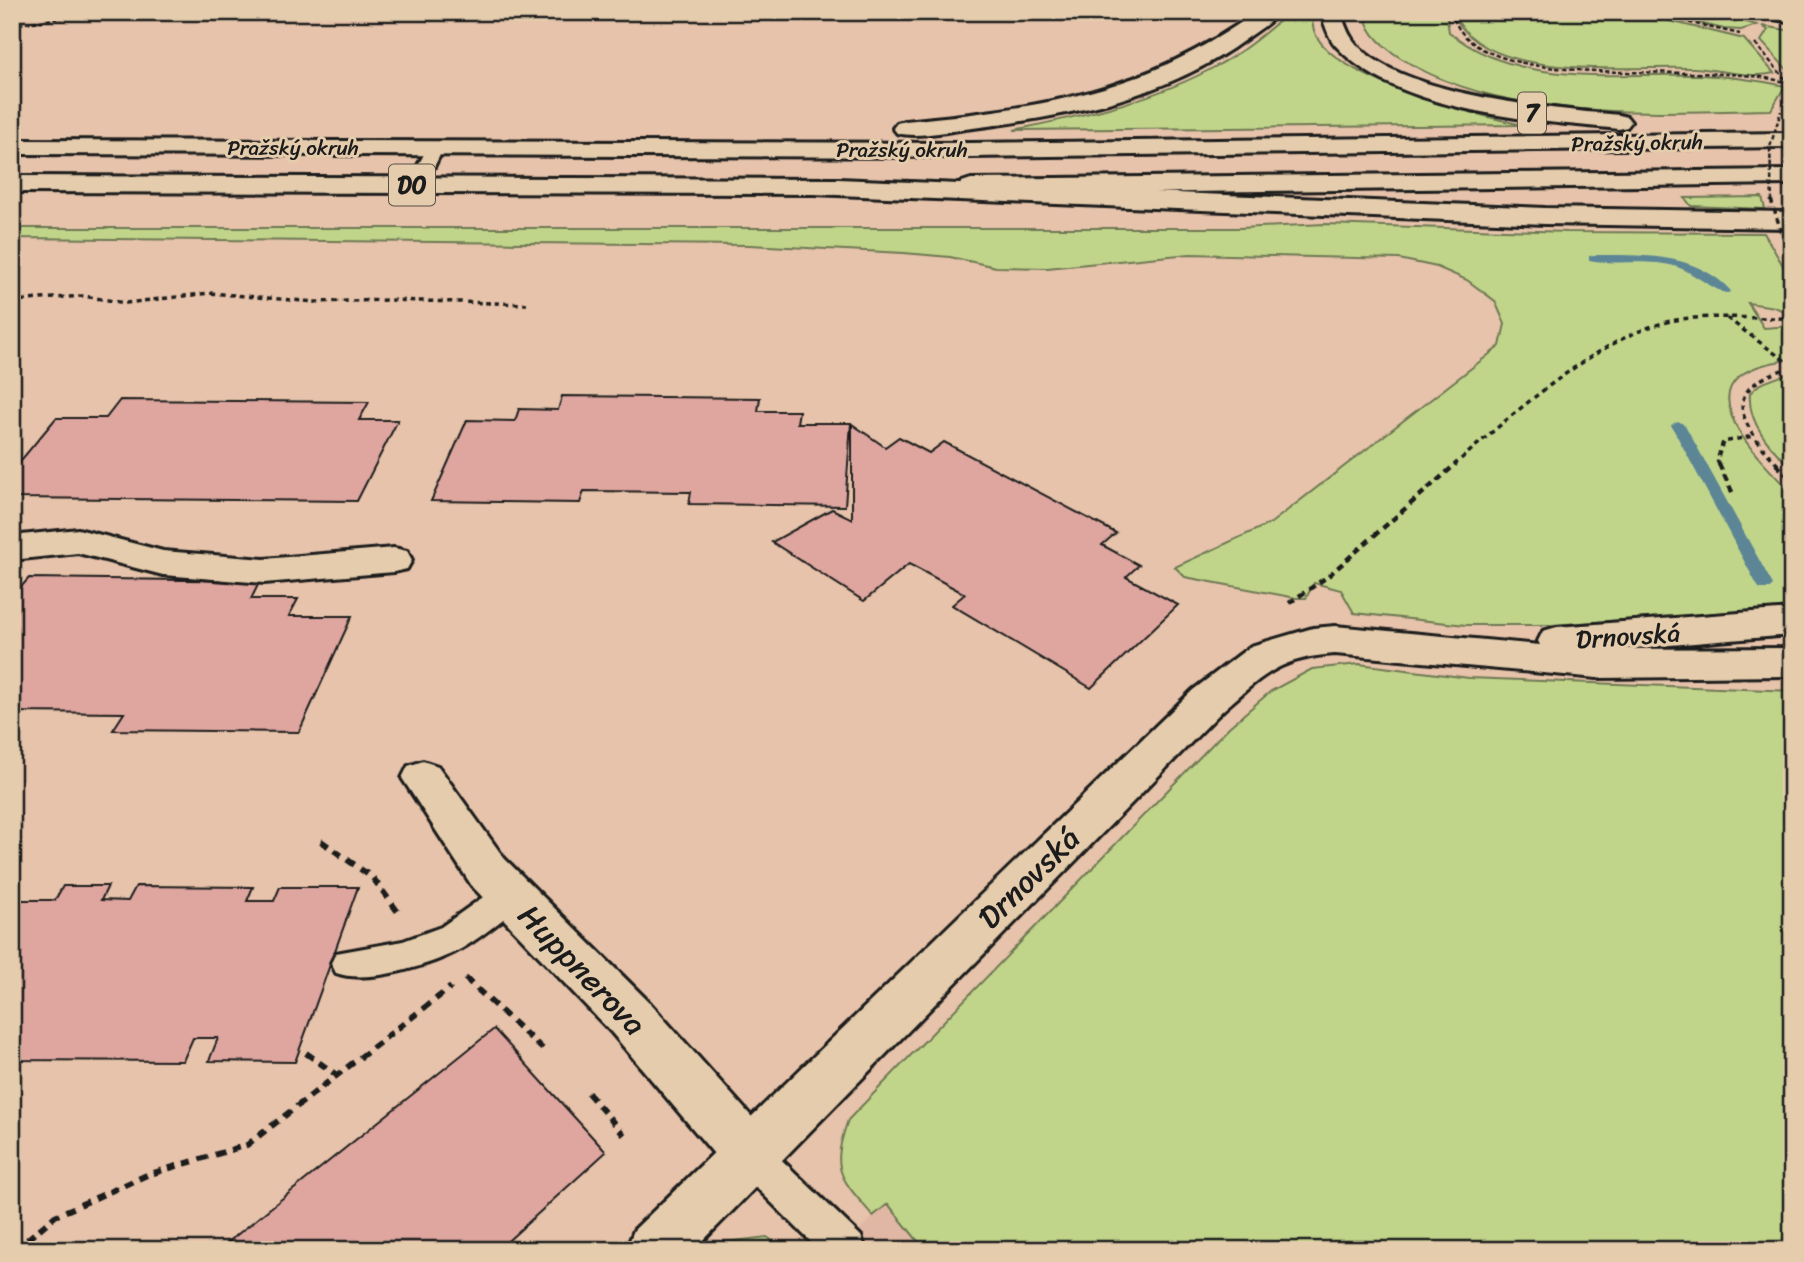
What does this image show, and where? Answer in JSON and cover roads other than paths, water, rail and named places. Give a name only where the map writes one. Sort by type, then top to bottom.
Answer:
[{"type":"main road","points":[[659,149],[949,124],[1089,101],[1138,87],[1192,65],[1269,12]]},
{"type":"main road","name":"7","points":[[1330,12],[1333,30],[1357,57],[1403,82],[1444,95],[1564,117],[1792,133]]},
{"type":"main road","name":"Pražský okruh","points":[[12,147],[1232,149],[1792,140]]},
{"type":"main road","name":"Pražský okruh","points":[[12,184],[970,187],[1792,177]]},
{"type":"main road","points":[[813,187],[1545,216],[1792,220]]},
{"type":"main road","points":[[12,548],[78,541],[163,563],[264,570],[394,560]]},
{"type":"main road","name":"Drnovská","points":[[1464,651],[1792,622]]},
{"type":"main road","name":"Drnovská","points":[[654,1250],[1207,701],[1257,658],[1277,648],[1302,642],[1324,641],[1607,664],[1792,662]]},
{"type":"main road","name":"Huppnerova","points":[[423,778],[488,872],[630,1017],[750,1155]]},
{"type":"lane","name":"D0","points":[[416,185],[435,149]]},
{"type":"lane","points":[[348,963],[404,956],[453,937],[511,895]]},
{"type":"lane","points":[[750,1155],[847,1250]]},
{"type":"waterway","points":[[1593,258],[1647,259],[1680,264],[1695,270],[1725,291]]},
{"type":"waterway","points":[[1678,425],[1765,585]]}]
